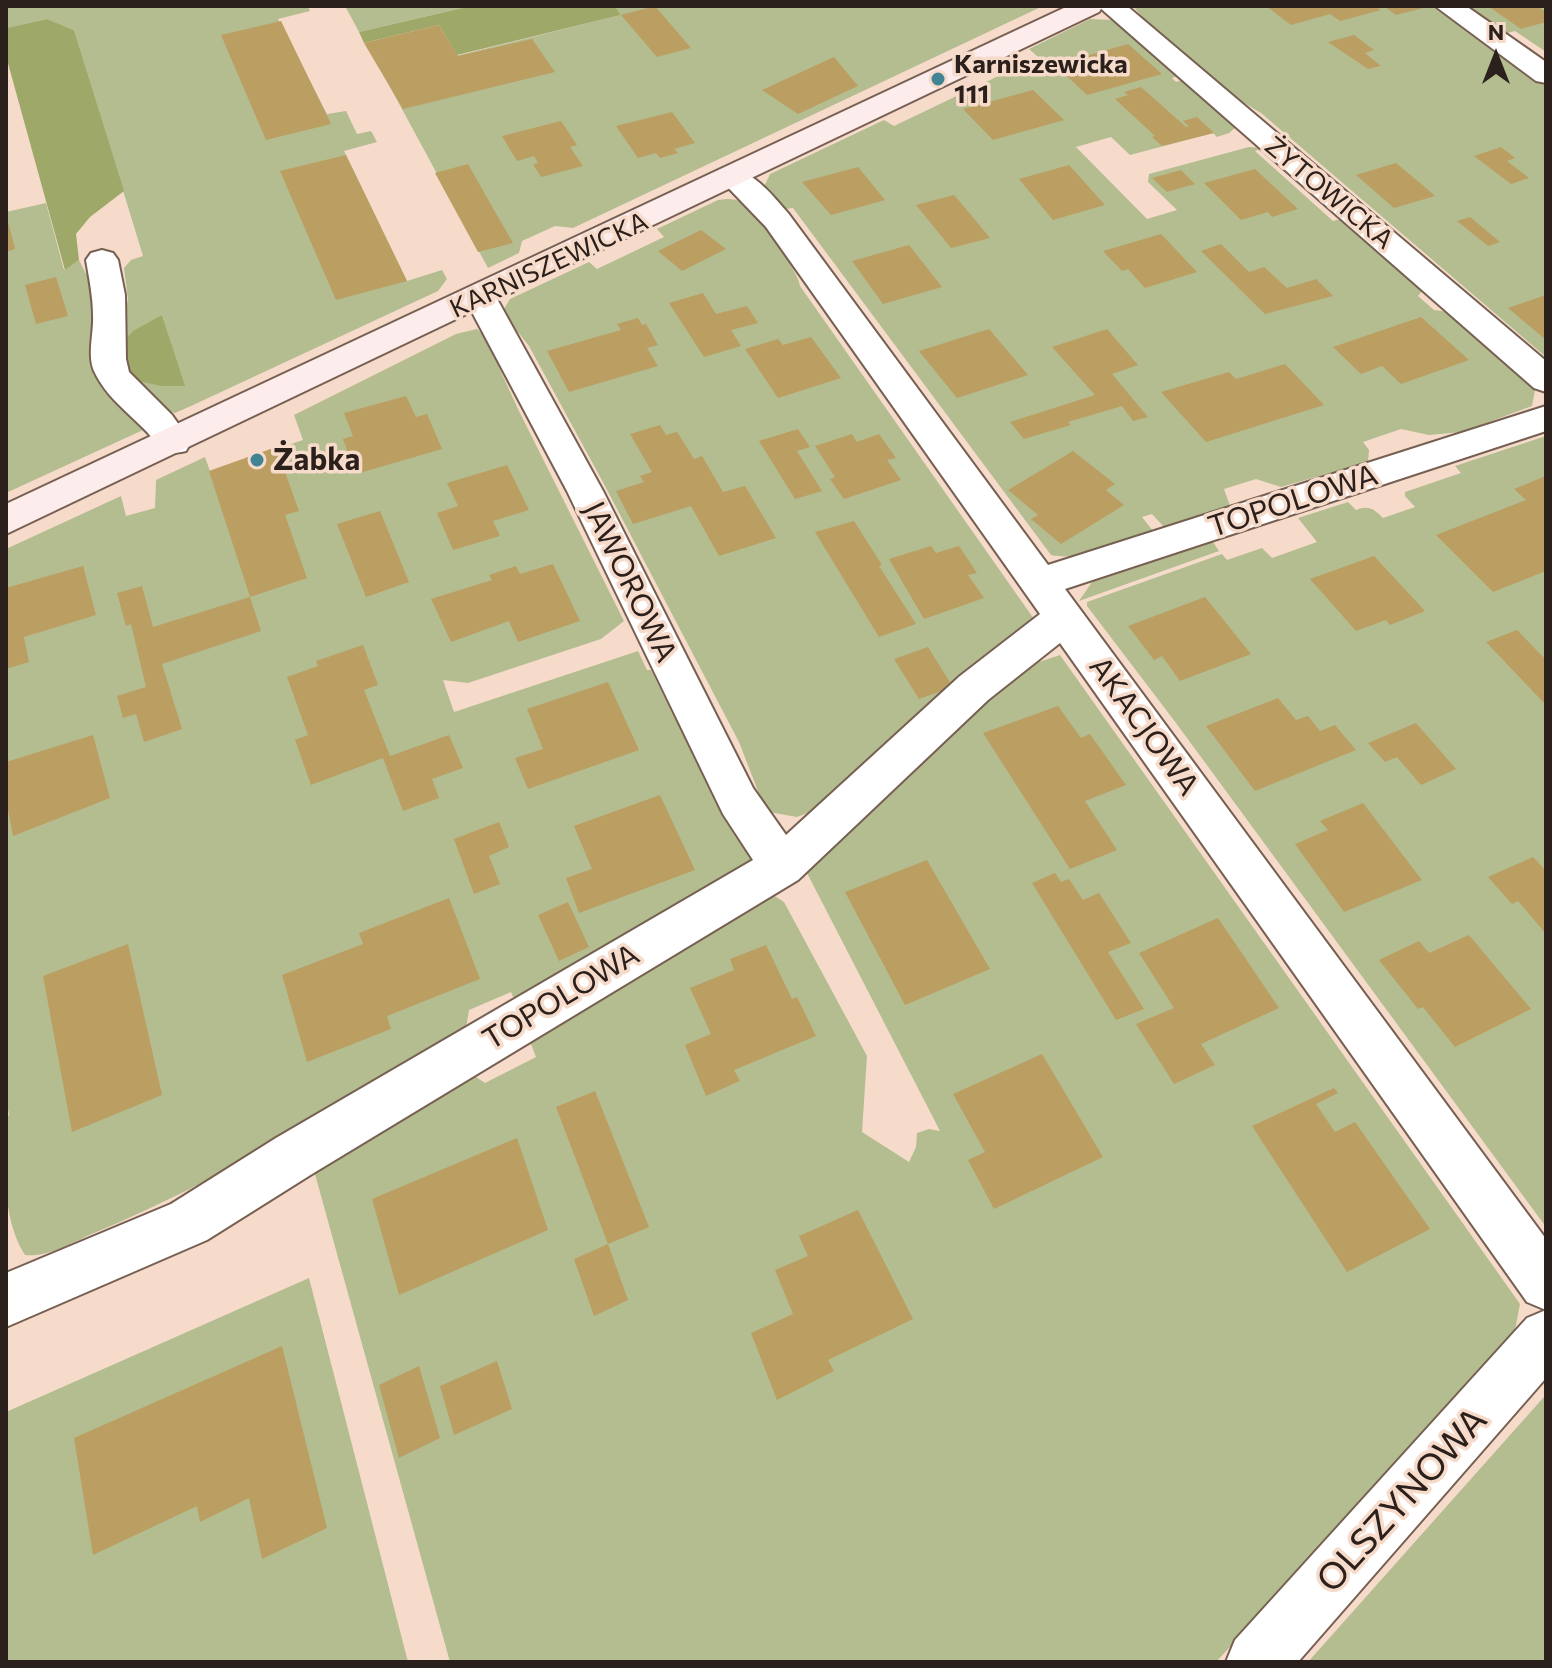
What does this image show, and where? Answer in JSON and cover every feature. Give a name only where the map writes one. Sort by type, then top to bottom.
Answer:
[{"type":"street","name":"KARNISZEWICKA","points":[[6,520],[1090,6]]},
{"type":"street","name":"ŻYTOWICKA","points":[[1111,6],[1546,380]]},
{"type":"street","points":[[1448,6],[1546,75]]},
{"type":"street","name":"AKACJOWA","points":[[733,177],[755,195],[777,220],[1546,1283]]},
{"type":"street","points":[[102,260],[110,320],[110,368],[120,386],[163,425],[173,442]]},
{"type":"street","name":"JAWOROWA","points":[[480,297],[585,491],[738,801],[782,866]]},
{"type":"street","name":"TOPOLOWA","points":[[1040,582],[1546,418]]},
{"type":"street","name":"TOPOLOWA","points":[[6,1300],[189,1222],[307,1148],[782,866],[974,688],[1065,617]]},
{"type":"street","name":"OLSZYNOWA","points":[[1257,1662],[1546,1337]]},
{"type":"green space","points":[[6,6],[308,6],[310,11],[278,19],[327,114],[346,111],[357,134],[371,131],[377,142],[344,151],[407,281],[442,270],[447,279],[438,291],[191,406],[175,413],[170,411],[126,378],[184,386],[162,315],[119,346],[128,299],[124,268],[131,260],[143,256],[74,30],[47,19],[6,28]]},
{"type":"green space","points":[[345,6],[471,6],[359,32]]},
{"type":"green space","points":[[471,6],[615,6],[621,15],[457,55],[439,25],[364,43],[359,32]]},
{"type":"green space","points":[[615,6],[1043,6],[573,228],[555,226],[522,241],[519,253],[488,268],[383,74],[621,15]]},
{"type":"green space","points":[[1133,6],[1431,6],[1546,86],[1546,357],[1261,113],[1236,98]]},
{"type":"green space","points":[[1463,6],[1546,6],[1546,52],[1515,31],[1503,34]]},
{"type":"green space","points":[[47,19],[74,30],[124,191],[90,217],[76,234],[79,260],[65,270],[6,56],[6,28]]},
{"type":"green space","points":[[1090,19],[1113,20],[1177,76],[1172,78],[1176,82],[1182,80],[1234,124],[1235,128],[1229,133],[1217,137],[1213,133],[1130,155],[1111,137],[1076,147],[1147,219],[1177,210],[1148,182],[1149,174],[1249,147],[1263,148],[1255,151],[1333,221],[1341,219],[1422,291],[1418,296],[1434,310],[1448,312],[1531,382],[1535,390],[1532,406],[1462,432],[1429,435],[1401,429],[1363,442],[1369,450],[1368,462],[1281,487],[1256,479],[1224,489],[1230,506],[1165,528],[1152,514],[1142,517],[1153,531],[1090,553],[1051,555],[793,208],[786,209],[764,187],[770,174],[884,120],[894,126],[1038,57],[1029,49]]},
{"type":"green space","points":[[718,200],[745,203],[768,230],[800,286],[1034,619],[813,811],[797,817],[769,812],[763,804],[739,742],[605,486],[529,346],[502,312],[510,299],[589,262],[597,269],[664,237],[657,229]]},
{"type":"green space","points":[[46,203],[64,270],[79,260],[91,284],[95,309],[93,343],[143,430],[6,493],[6,212]]},
{"type":"green space","points":[[162,315],[185,386],[161,386],[126,378],[119,346],[133,331]]},
{"type":"green space","points":[[477,329],[485,337],[624,621],[601,639],[468,683],[443,680],[454,712],[638,651],[647,670],[651,670],[715,798],[759,863],[516,1004],[511,992],[469,1010],[465,1034],[237,1165],[60,1248],[25,1255],[11,1223],[5,1170],[6,1117],[9,1115],[6,1098],[6,549],[121,496],[126,516],[155,508],[156,480],[205,457],[210,471],[303,440],[294,415],[456,334]]},
{"type":"green space","points":[[1546,436],[1546,1227],[1087,602],[1222,554],[1227,560],[1262,548],[1272,558],[1317,542],[1298,518],[1348,502],[1356,510],[1371,509],[1383,518],[1415,507],[1405,492],[1461,473],[1455,466]]},
{"type":"green space","points":[[1213,542],[1219,551],[1079,601],[1092,582]]},
{"type":"green space","points":[[1060,655],[1520,1304],[1515,1330],[1396,1467],[1216,1662],[450,1662],[313,1167],[470,1073],[485,1083],[536,1057],[528,1036],[763,895],[773,895],[784,902],[867,1056],[862,1132],[909,1162],[916,1147],[917,1133],[929,1129],[940,1131],[807,873],[941,738],[1021,668]]},
{"type":"green space","points":[[309,1278],[408,1662],[6,1662],[6,1412]]},
{"type":"green space","points":[[1546,1395],[1546,1662],[1308,1662],[1543,1398]]},
{"type":"building","points":[[655,6],[691,48],[657,57],[621,15]]},
{"type":"building","points":[[1266,6],[1375,6],[1381,10],[1340,21],[1330,14],[1291,25]]},
{"type":"building","points":[[1384,6],[1427,6],[1427,7],[1396,15]]},
{"type":"building","points":[[1488,6],[1537,6],[1546,12],[1546,22],[1521,29]]},
{"type":"building","points":[[281,21],[331,124],[266,140],[221,35]]},
{"type":"building","points":[[439,25],[458,56],[532,39],[555,72],[403,109],[364,43]]},
{"type":"building","points":[[1354,35],[1374,50],[1365,53],[1381,66],[1368,69],[1328,42]]},
{"type":"building","points":[[1128,44],[1162,74],[1087,95],[1055,65]]},
{"type":"building","points":[[834,57],[858,86],[798,114],[762,90]]},
{"type":"building","points":[[1141,87],[1186,127],[1189,126],[1183,121],[1197,117],[1214,133],[1162,146],[1115,99],[1128,95],[1124,92]]},
{"type":"building","points":[[1033,90],[1064,120],[993,140],[963,109]]},
{"type":"building","points":[[672,112],[695,143],[674,149],[678,153],[660,158],[656,153],[638,158],[616,126]]},
{"type":"building","points":[[561,121],[577,145],[570,147],[583,166],[541,177],[533,164],[538,163],[534,156],[517,161],[502,136]]},
{"type":"building","points":[[1501,147],[1515,158],[1507,161],[1529,178],[1511,184],[1474,156]]},
{"type":"building","points":[[346,155],[407,281],[336,300],[280,171]]},
{"type":"building","points":[[1396,163],[1435,196],[1394,208],[1356,175]]},
{"type":"building","points":[[468,164],[513,243],[478,252],[435,173]]},
{"type":"building","points":[[1069,165],[1105,205],[1053,220],[1019,179]]},
{"type":"building","points":[[858,167],[885,200],[831,215],[802,182]]},
{"type":"building","points":[[1255,169],[1298,209],[1272,217],[1268,212],[1241,220],[1204,183]]},
{"type":"building","points":[[1181,170],[1195,184],[1167,192],[1152,178]]},
{"type":"building","points":[[954,195],[990,238],[951,248],[916,205]]},
{"type":"building","points":[[6,214],[15,249],[6,252]]},
{"type":"building","points":[[1470,217],[1500,242],[1488,246],[1457,221]]},
{"type":"building","points":[[701,230],[726,249],[682,271],[658,251]]},
{"type":"building","points":[[1161,234],[1197,272],[1145,288],[1128,269],[1122,271],[1103,251]]},
{"type":"building","points":[[1221,244],[1249,272],[1264,267],[1287,288],[1316,279],[1333,296],[1265,314],[1201,251]]},
{"type":"building","points":[[909,245],[942,287],[883,304],[852,261]]},
{"type":"building","points":[[56,277],[68,316],[36,324],[25,285]]},
{"type":"building","points":[[703,293],[716,314],[747,306],[758,323],[731,330],[741,346],[704,357],[669,303]]},
{"type":"building","points":[[1546,295],[1546,340],[1508,308]]},
{"type":"building","points":[[1421,317],[1469,360],[1401,384],[1382,366],[1361,374],[1333,347]]},
{"type":"building","points":[[638,318],[642,325],[646,324],[658,345],[647,348],[658,366],[569,392],[547,351],[621,330],[617,324]]},
{"type":"building","points":[[989,329],[1028,375],[957,398],[919,351]]},
{"type":"building","points":[[1107,329],[1138,365],[1112,374],[1148,417],[1133,421],[1122,406],[1024,439],[1010,422],[1095,395],[1052,347]]},
{"type":"building","points":[[811,337],[841,378],[778,398],[745,349],[778,339],[783,345]]},
{"type":"building","points":[[1285,364],[1324,405],[1206,442],[1161,392],[1229,372],[1236,379]]},
{"type":"building","points":[[406,396],[416,417],[427,414],[442,449],[356,474],[343,439],[353,436],[344,413]]},
{"type":"building","points":[[660,425],[666,435],[677,432],[694,459],[702,456],[723,492],[745,486],[776,538],[719,556],[691,506],[633,524],[616,491],[644,482],[640,476],[652,472],[630,434]]},
{"type":"building","points":[[798,429],[810,447],[797,451],[822,491],[795,499],[759,441]]},
{"type":"building","points":[[852,434],[857,442],[879,434],[896,458],[887,460],[901,480],[844,499],[830,479],[835,477],[815,446]]},
{"type":"building","points":[[276,447],[299,511],[285,515],[307,578],[250,597],[209,471]]},
{"type":"building","points":[[1073,451],[1115,484],[1106,490],[1124,505],[1061,544],[1031,519],[1038,515],[1008,490]]},
{"type":"building","points":[[507,465],[529,510],[493,521],[500,536],[453,550],[437,513],[458,506],[447,483]]},
{"type":"building","points":[[1546,476],[1546,571],[1493,592],[1436,535],[1526,500],[1514,489]]},
{"type":"building","points":[[380,511],[409,582],[366,597],[337,524]]},
{"type":"building","points":[[854,521],[916,624],[879,637],[815,532]]},
{"type":"building","points":[[931,546],[936,553],[959,546],[977,573],[968,575],[984,598],[924,619],[889,559]]},
{"type":"building","points":[[1374,556],[1425,611],[1390,625],[1386,620],[1356,631],[1310,579]]},
{"type":"building","points":[[553,564],[580,621],[518,642],[509,621],[451,642],[431,599],[492,580],[489,575],[516,566],[520,574]]},
{"type":"building","points":[[83,566],[96,615],[24,637],[29,662],[6,669],[6,588]]},
{"type":"building","points":[[142,586],[153,627],[250,597],[261,631],[162,664],[182,729],[144,742],[136,714],[123,718],[117,696],[146,687],[131,624],[126,626],[117,593]]},
{"type":"building","points":[[1205,597],[1251,654],[1180,681],[1162,656],[1154,660],[1128,626]]},
{"type":"building","points":[[1517,630],[1546,660],[1544,703],[1486,642]]},
{"type":"building","points":[[363,645],[378,685],[364,690],[390,756],[449,735],[463,768],[432,779],[439,798],[403,811],[383,758],[311,785],[295,740],[308,735],[287,677],[318,666],[316,661]]},
{"type":"building","points":[[928,647],[953,687],[919,699],[894,659]]},
{"type":"building","points":[[608,682],[639,750],[528,789],[515,758],[543,749],[527,709]]},
{"type":"building","points":[[1278,698],[1296,720],[1308,716],[1320,731],[1335,725],[1356,750],[1255,791],[1206,726]]},
{"type":"building","points":[[1058,706],[1081,738],[1090,734],[1126,785],[1085,801],[1117,850],[1070,869],[983,733]]},
{"type":"building","points":[[1416,723],[1456,769],[1421,785],[1397,757],[1385,762],[1368,743]]},
{"type":"building","points":[[93,735],[110,798],[13,836],[6,799],[6,762]]},
{"type":"building","points":[[660,795],[695,870],[579,913],[566,878],[592,869],[574,826]]},
{"type":"building","points":[[1363,803],[1422,880],[1344,912],[1295,844],[1328,830],[1320,821]]},
{"type":"building","points":[[499,822],[509,847],[489,856],[500,884],[474,894],[454,839]]},
{"type":"building","points":[[1533,857],[1546,871],[1546,934],[1518,901],[1512,904],[1488,877]]},
{"type":"building","points":[[927,860],[990,969],[905,1005],[845,892]]},
{"type":"building","points":[[1055,873],[1061,882],[1069,879],[1083,900],[1099,893],[1131,943],[1108,952],[1144,1009],[1116,1020],[1032,883]]},
{"type":"building","points":[[449,898],[480,979],[387,1016],[391,1029],[307,1062],[282,975],[363,944],[359,933]]},
{"type":"building","points":[[568,902],[589,947],[559,961],[538,915]]},
{"type":"building","points":[[1218,918],[1279,1008],[1201,1044],[1215,1065],[1174,1084],[1136,1024],[1174,1008],[1139,953]]},
{"type":"building","points":[[1469,935],[1531,1009],[1455,1047],[1423,1007],[1418,1009],[1379,960],[1419,941],[1429,953]]},
{"type":"building","points":[[128,944],[162,1095],[72,1132],[43,976]]},
{"type":"building","points":[[766,945],[792,999],[797,997],[816,1036],[734,1070],[740,1081],[706,1096],[685,1045],[711,1034],[690,988],[734,970],[730,959]]},
{"type":"building","points":[[1042,1054],[1103,1157],[994,1209],[968,1160],[985,1152],[953,1094]]},
{"type":"building","points":[[1334,1088],[1338,1093],[1316,1104],[1335,1132],[1355,1122],[1430,1229],[1347,1272],[1252,1126]]},
{"type":"building","points":[[595,1091],[649,1227],[608,1244],[556,1107]]},
{"type":"building","points":[[517,1138],[548,1230],[399,1295],[372,1199]]},
{"type":"building","points":[[858,1210],[913,1319],[828,1360],[834,1371],[777,1400],[751,1333],[793,1314],[775,1270],[808,1256],[799,1236]]},
{"type":"building","points":[[608,1244],[628,1300],[594,1316],[574,1259]]},
{"type":"building","points":[[282,1346],[327,1528],[262,1559],[249,1498],[200,1522],[197,1506],[93,1555],[74,1438]]},
{"type":"building","points":[[497,1361],[512,1409],[454,1435],[440,1386]]},
{"type":"building","points":[[419,1366],[440,1438],[399,1458],[379,1385]]},
{"type":"place","name":"Karniszewicka 111","points":[[938,79]]},
{"type":"place","name":"Żabka","points":[[257,460]]}]
